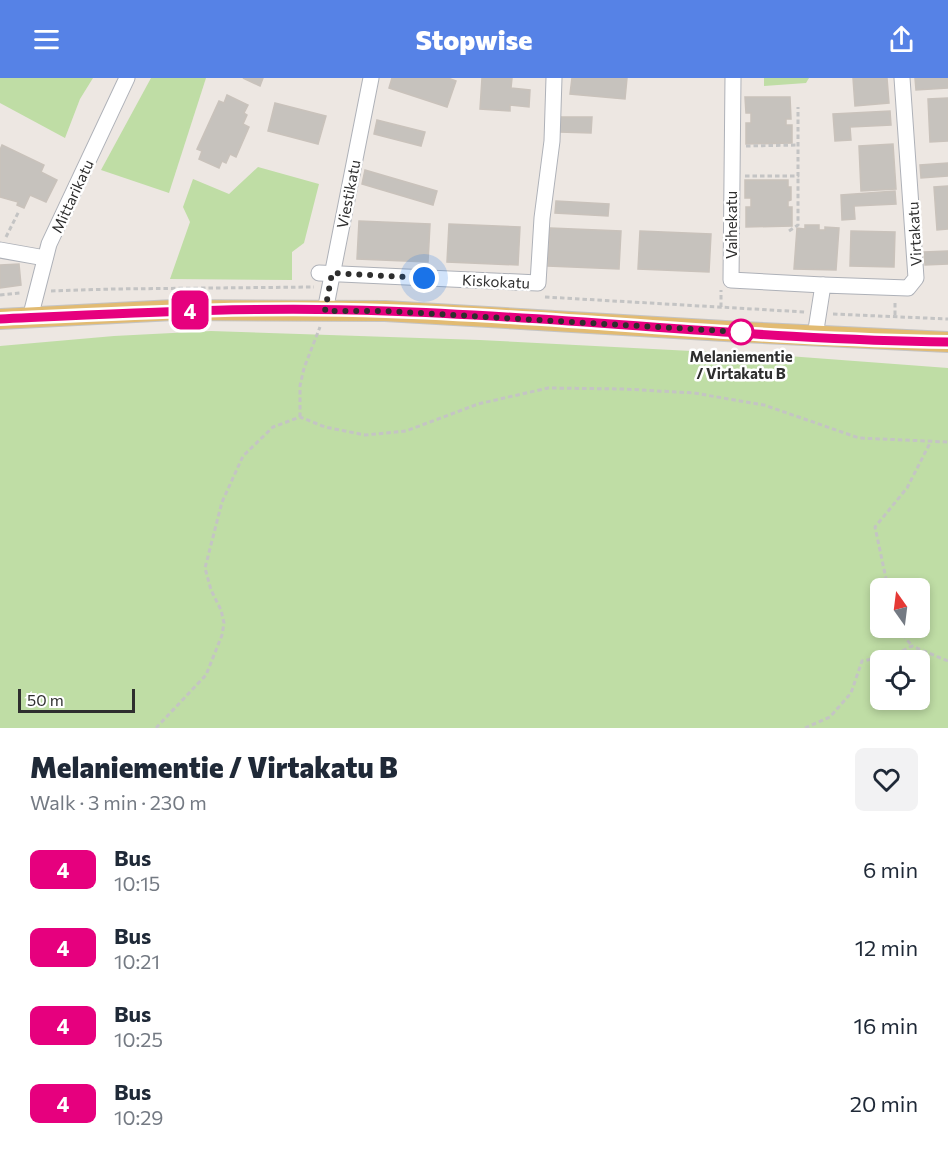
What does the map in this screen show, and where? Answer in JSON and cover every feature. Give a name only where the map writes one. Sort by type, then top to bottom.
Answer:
[{"type":"main road","points":[[0,319],[174,310],[386,311],[948,342]]},
{"type":"street","name":"Mittarikatu","points":[[30,318],[49,244],[127,78]]},
{"type":"street","name":"Viestikatu","points":[[325,311],[325,273],[371,78]]},
{"type":"street","name":"Kiskokatu","points":[[325,273],[538,283],[542,218],[552,141],[554,78]]},
{"type":"street","name":"Vaihekatu","points":[[733,78],[731,280],[823,285]]},
{"type":"street","name":"Virtakatu","points":[[823,285],[908,288],[916,278],[902,78]]},
{"type":"street","points":[[2,245],[45,258]]},
{"type":"street","points":[[815,336],[823,285]]},
{"type":"path","points":[[789,231],[798,225],[798,107]]},
{"type":"path","points":[[732,146],[798,145]]},
{"type":"path","points":[[731,176],[798,176]]},
{"type":"path","points":[[2,245],[19,211]]},
{"type":"path","points":[[300,417],[300,386],[304,368],[325,311]]},
{"type":"path","points":[[156,728],[206,675],[222,635],[224,623],[221,610],[211,590],[205,568],[222,502],[243,456],[273,427],[300,417],[325,427],[365,435],[406,431],[478,404],[548,388],[624,389],[694,393],[764,405],[859,438],[948,442]]},
{"type":"path","points":[[886,578],[875,527],[907,488],[931,441]]},
{"type":"path","points":[[905,638],[912,646],[948,661]]},
{"type":"path","points":[[805,728],[830,717],[851,693],[862,661],[894,655],[912,646]]},
{"type":"green space","points":[[0,78],[93,78],[80,99],[65,138],[0,103]]},
{"type":"green space","points":[[151,78],[206,78],[169,193],[101,170]]},
{"type":"green space","points":[[764,78],[809,78],[806,83],[764,86]]},
{"type":"green space","points":[[258,167],[319,184],[304,243],[292,252],[292,280],[170,279],[190,222],[183,207],[193,179],[229,194]]},
{"type":"green space","points":[[211,331],[480,340],[788,356],[948,368],[948,728],[0,728],[0,346],[114,336]]},
{"type":"building","points":[[243,78],[263,78],[260,86]]},
{"type":"building","points":[[392,78],[448,78],[456,81],[447,107],[389,88]]},
{"type":"building","points":[[482,78],[512,78],[511,88],[530,90],[529,107],[510,105],[510,111],[480,109]]},
{"type":"building","points":[[572,78],[627,78],[625,99],[570,94]]},
{"type":"building","points":[[853,78],[887,78],[889,103],[855,106]]},
{"type":"building","points":[[915,78],[948,78],[948,88],[916,90]]},
{"type":"building","points":[[227,95],[248,105],[244,113],[247,115],[243,124],[249,127],[236,157],[230,154],[226,163],[222,161],[219,168],[199,159],[202,151],[197,149],[219,101],[224,103]]},
{"type":"building","points":[[745,97],[790,97],[791,119],[786,119],[786,125],[792,125],[792,143],[746,144],[746,123],[751,123],[751,113],[746,113]]},
{"type":"building","points":[[948,98],[948,141],[930,142],[928,99]]},
{"type":"building","points":[[275,103],[326,116],[318,144],[268,131]]},
{"type":"building","points":[[890,111],[891,125],[850,127],[851,140],[835,141],[833,114]]},
{"type":"building","points":[[561,117],[592,117],[591,133],[560,132]]},
{"type":"building","points":[[377,120],[425,132],[421,146],[374,134]]},
{"type":"building","points":[[893,144],[896,189],[861,191],[859,146]]},
{"type":"building","points":[[2,145],[44,165],[41,172],[57,180],[46,202],[30,195],[24,208],[17,205],[18,202],[0,197],[0,150]]},
{"type":"building","points":[[948,163],[948,176],[921,178],[920,165]]},
{"type":"building","points":[[365,170],[437,191],[433,205],[362,184]]},
{"type":"building","points":[[745,180],[788,180],[788,187],[791,187],[791,200],[788,201],[788,207],[792,207],[792,226],[746,227],[746,207],[751,207],[751,198],[745,198]]},
{"type":"building","points":[[948,186],[948,229],[937,230],[934,187]]},
{"type":"building","points":[[895,191],[896,204],[854,206],[855,219],[842,220],[841,195]]},
{"type":"building","points":[[556,201],[609,204],[608,216],[555,213]]},
{"type":"building","points":[[359,221],[430,224],[428,262],[357,259]]},
{"type":"building","points":[[449,224],[520,227],[518,265],[447,262]]},
{"type":"building","points":[[805,225],[819,225],[819,230],[825,230],[825,227],[839,228],[836,270],[794,269],[797,228],[805,229]]},
{"type":"building","points":[[550,228],[621,231],[619,269],[548,266]]},
{"type":"building","points":[[640,231],[711,234],[709,272],[638,269]]},
{"type":"building","points":[[851,231],[895,232],[894,267],[850,266]]},
{"type":"building","points":[[948,251],[948,264],[925,265],[924,252]]},
{"type":"building","points":[[19,264],[21,285],[0,288],[0,265]]},
{"type":"bus line","name":"4","points":[[0,319],[174,310],[386,311],[948,342]]},
{"type":"place","name":"Melaniementie / Virtakatu B","points":[[741,332]]},
{"type":"route","points":[[424,278],[332,273],[325,311],[386,311],[741,332]]}]
